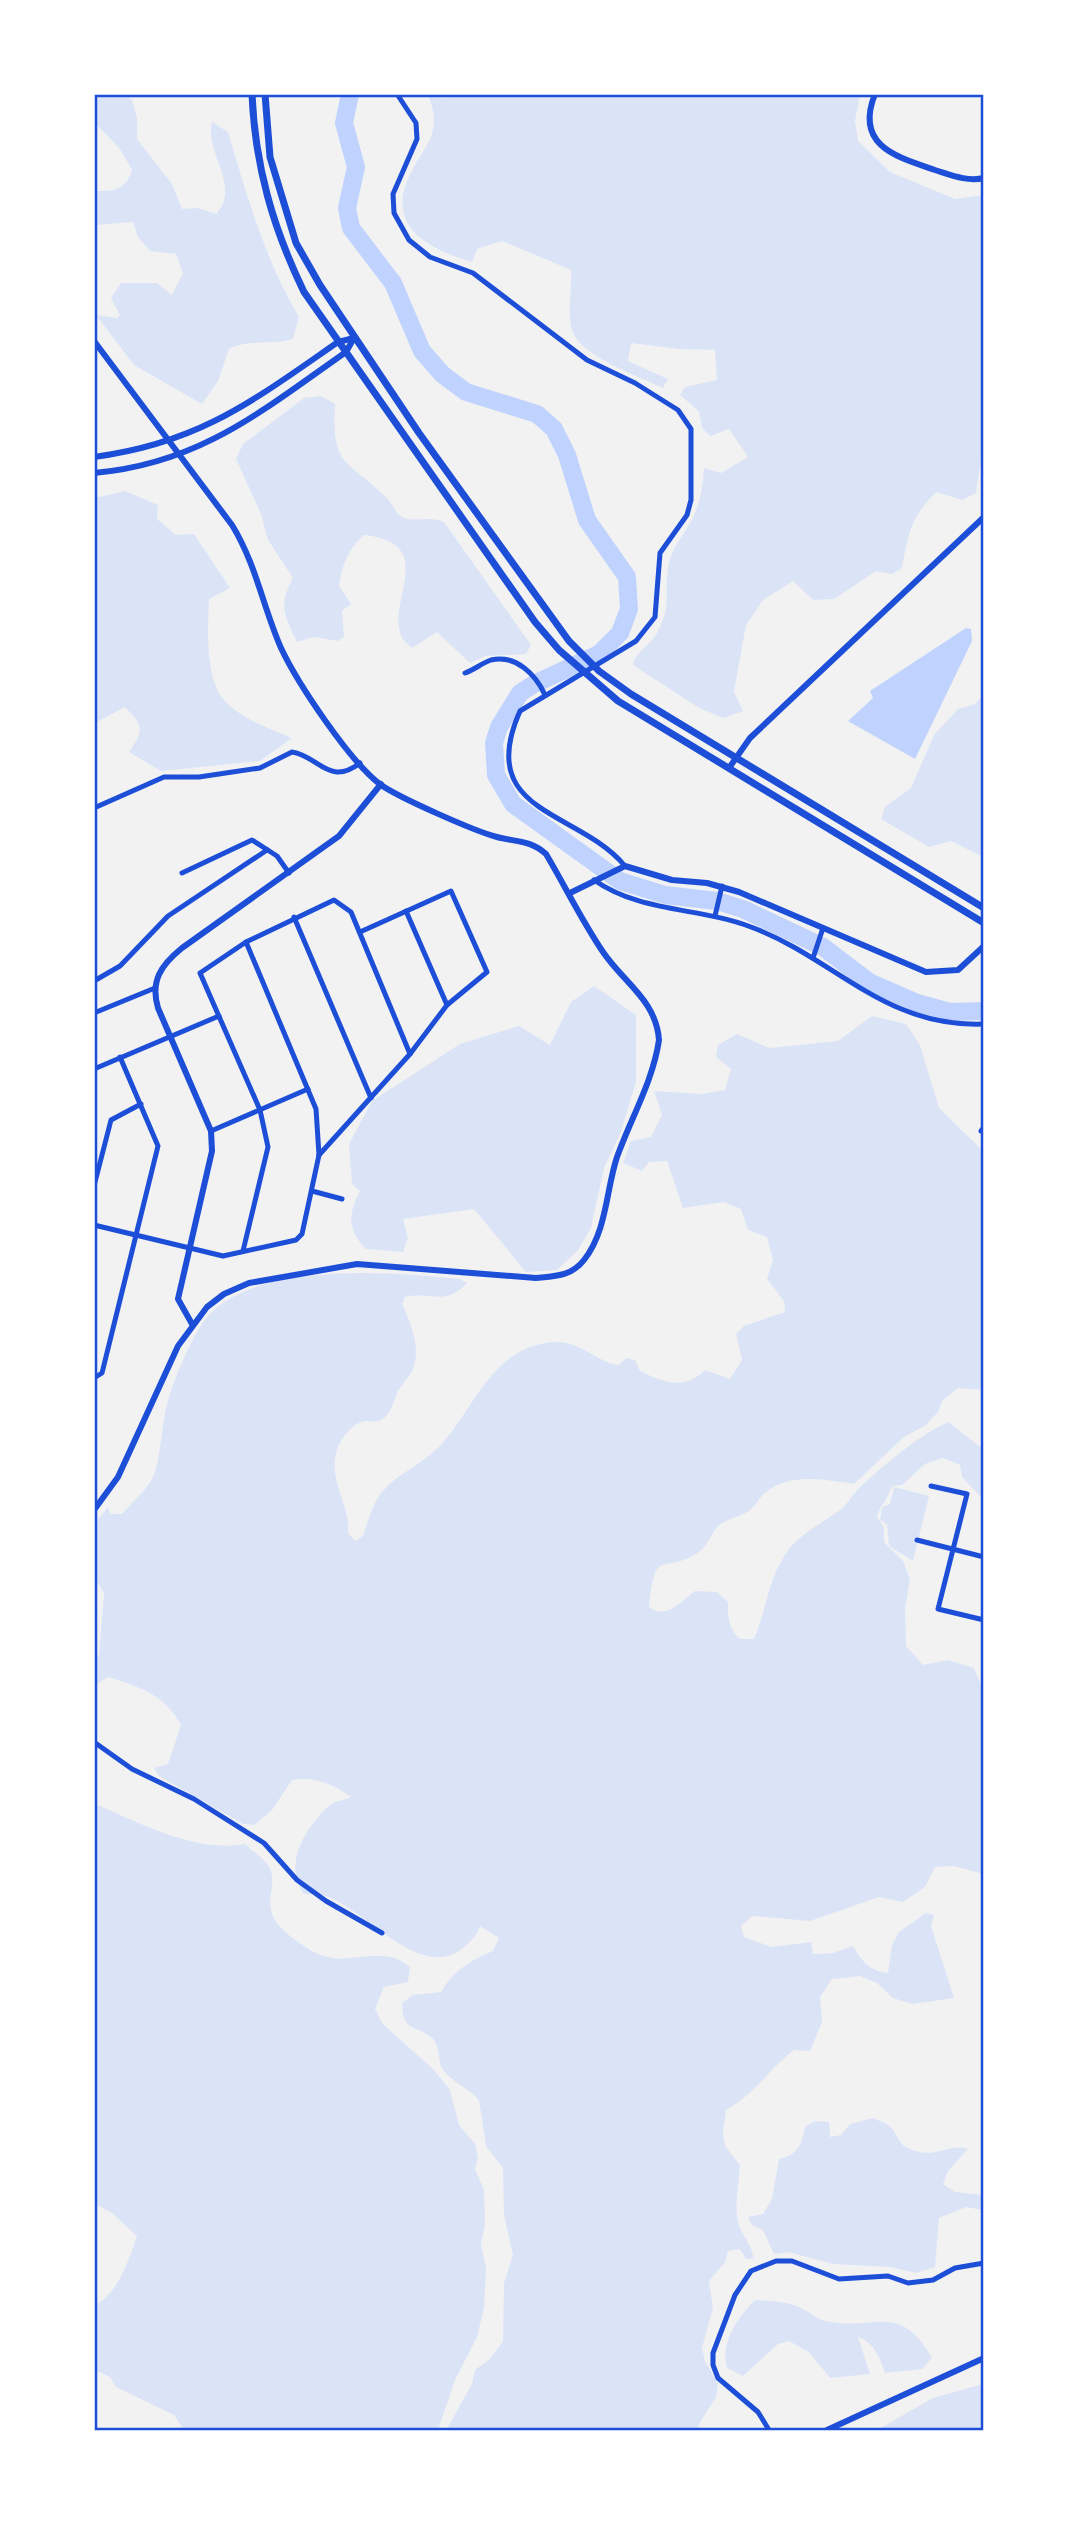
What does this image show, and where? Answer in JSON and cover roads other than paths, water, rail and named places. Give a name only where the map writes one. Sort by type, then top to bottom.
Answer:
[{"type":"main road","points":[[252,94],[257,160],[279,238],[304,292],[536,622],[559,650],[618,701],[984,923]]},
{"type":"main road","points":[[265,94],[270,158],[296,243],[354,338],[531,593],[569,641],[599,671],[631,694],[984,908]]},
{"type":"street","points":[[397,94],[416,123],[417,139],[393,194],[398,225],[409,240],[430,257],[473,273],[587,360],[635,383],[678,410],[691,429],[691,500],[687,515],[660,553],[655,617],[636,641],[544,693],[520,711],[513,726],[509,749],[509,767],[514,780],[533,805],[615,853],[625,866]]},
{"type":"street","points":[[875,94],[870,109],[870,124],[882,148],[893,156],[960,178],[984,178]]},
{"type":"street","points":[[962,94],[982,94]]},
{"type":"street","points":[[94,457],[169,443],[215,422],[246,405],[338,342],[354,338]]},
{"type":"street","points":[[94,473],[152,463],[223,436],[345,352],[354,338]]},
{"type":"street","points":[[94,341],[245,547],[282,649],[298,679],[360,763],[381,784],[496,837],[537,846],[570,893],[601,950],[648,1002],[659,1040],[637,1113],[617,1157],[594,1245],[573,1270],[559,1276],[536,1278],[377,1265],[335,1267],[249,1283],[224,1294],[207,1307],[192,1324],[169,1363],[118,1477],[94,1510]]},
{"type":"street","points":[[729,768],[750,738],[984,517]]},
{"type":"street","points":[[977,523],[984,529]]},
{"type":"street","points":[[465,673],[491,660],[509,660],[536,676],[544,693]]},
{"type":"street","points":[[94,808],[164,777],[199,777],[260,768],[292,752],[336,772],[349,771],[360,763]]},
{"type":"street","points":[[192,1324],[178,1299],[212,1151],[211,1131],[158,1008],[155,988],[164,962],[339,836],[381,784]]},
{"type":"street","points":[[182,873],[252,841],[277,856],[289,873]]},
{"type":"street","points":[[94,981],[120,966],[168,916],[267,850]]},
{"type":"street","points":[[570,893],[625,866],[672,880],[721,890],[926,972],[957,970],[984,946]]},
{"type":"street","points":[[596,879],[633,900],[716,914],[792,944],[814,955],[870,995],[912,1014],[961,1025],[984,1024]]},
{"type":"street","points":[[716,914],[721,890]]},
{"type":"street","points":[[319,1155],[410,1054],[447,1005],[487,972],[451,891],[360,932]]},
{"type":"street","points":[[243,1251],[268,1147],[260,1110],[200,973],[246,942],[334,900],[351,912],[410,1054]]},
{"type":"street","points":[[406,911],[447,1005]]},
{"type":"street","points":[[294,918],[371,1098]]},
{"type":"street","points":[[814,955],[822,930]]},
{"type":"street","points":[[94,1225],[223,1256],[296,1240],[302,1234],[319,1155],[316,1109],[246,942]]},
{"type":"street","points":[[94,1013],[155,988]]},
{"type":"street","points":[[94,1069],[219,1016]]},
{"type":"street","points":[[94,1378],[102,1373],[158,1146],[120,1057]]},
{"type":"street","points":[[211,1131],[309,1089]]},
{"type":"street","points":[[94,1186],[111,1120],[141,1104]]},
{"type":"street","points":[[312,1191],[342,1199]]},
{"type":"street","points":[[931,1486],[967,1494],[937,1609],[984,1620]]},
{"type":"street","points":[[918,1540],[984,1557]]},
{"type":"street","points":[[94,1742],[132,1769],[194,1799],[264,1843],[297,1880],[326,1901],[382,1933]]},
{"type":"street","points":[[768,2428],[758,2412],[718,2378],[713,2365],[713,2353],[735,2295],[751,2272],[776,2261],[792,2260],[839,2279],[888,2276],[908,2283],[933,2280],[956,2268],[984,2263]]},
{"type":"street","points":[[827,2431],[984,2357]]},
{"type":"water","points":[[966,628],[971,629],[972,641],[915,759],[848,721],[873,698],[870,691]]},
{"type":"waterway","points":[[350,94],[344,123],[356,167],[347,208],[351,228],[393,283],[422,351],[442,374],[466,392],[537,414],[554,429],[567,455],[587,520],[627,577],[629,609],[620,633],[599,654],[520,693],[499,727],[494,743],[496,775],[513,804],[620,881],[665,895],[717,901],[743,909],[823,947],[869,982],[917,1003],[950,1012],[984,1011]]}]
